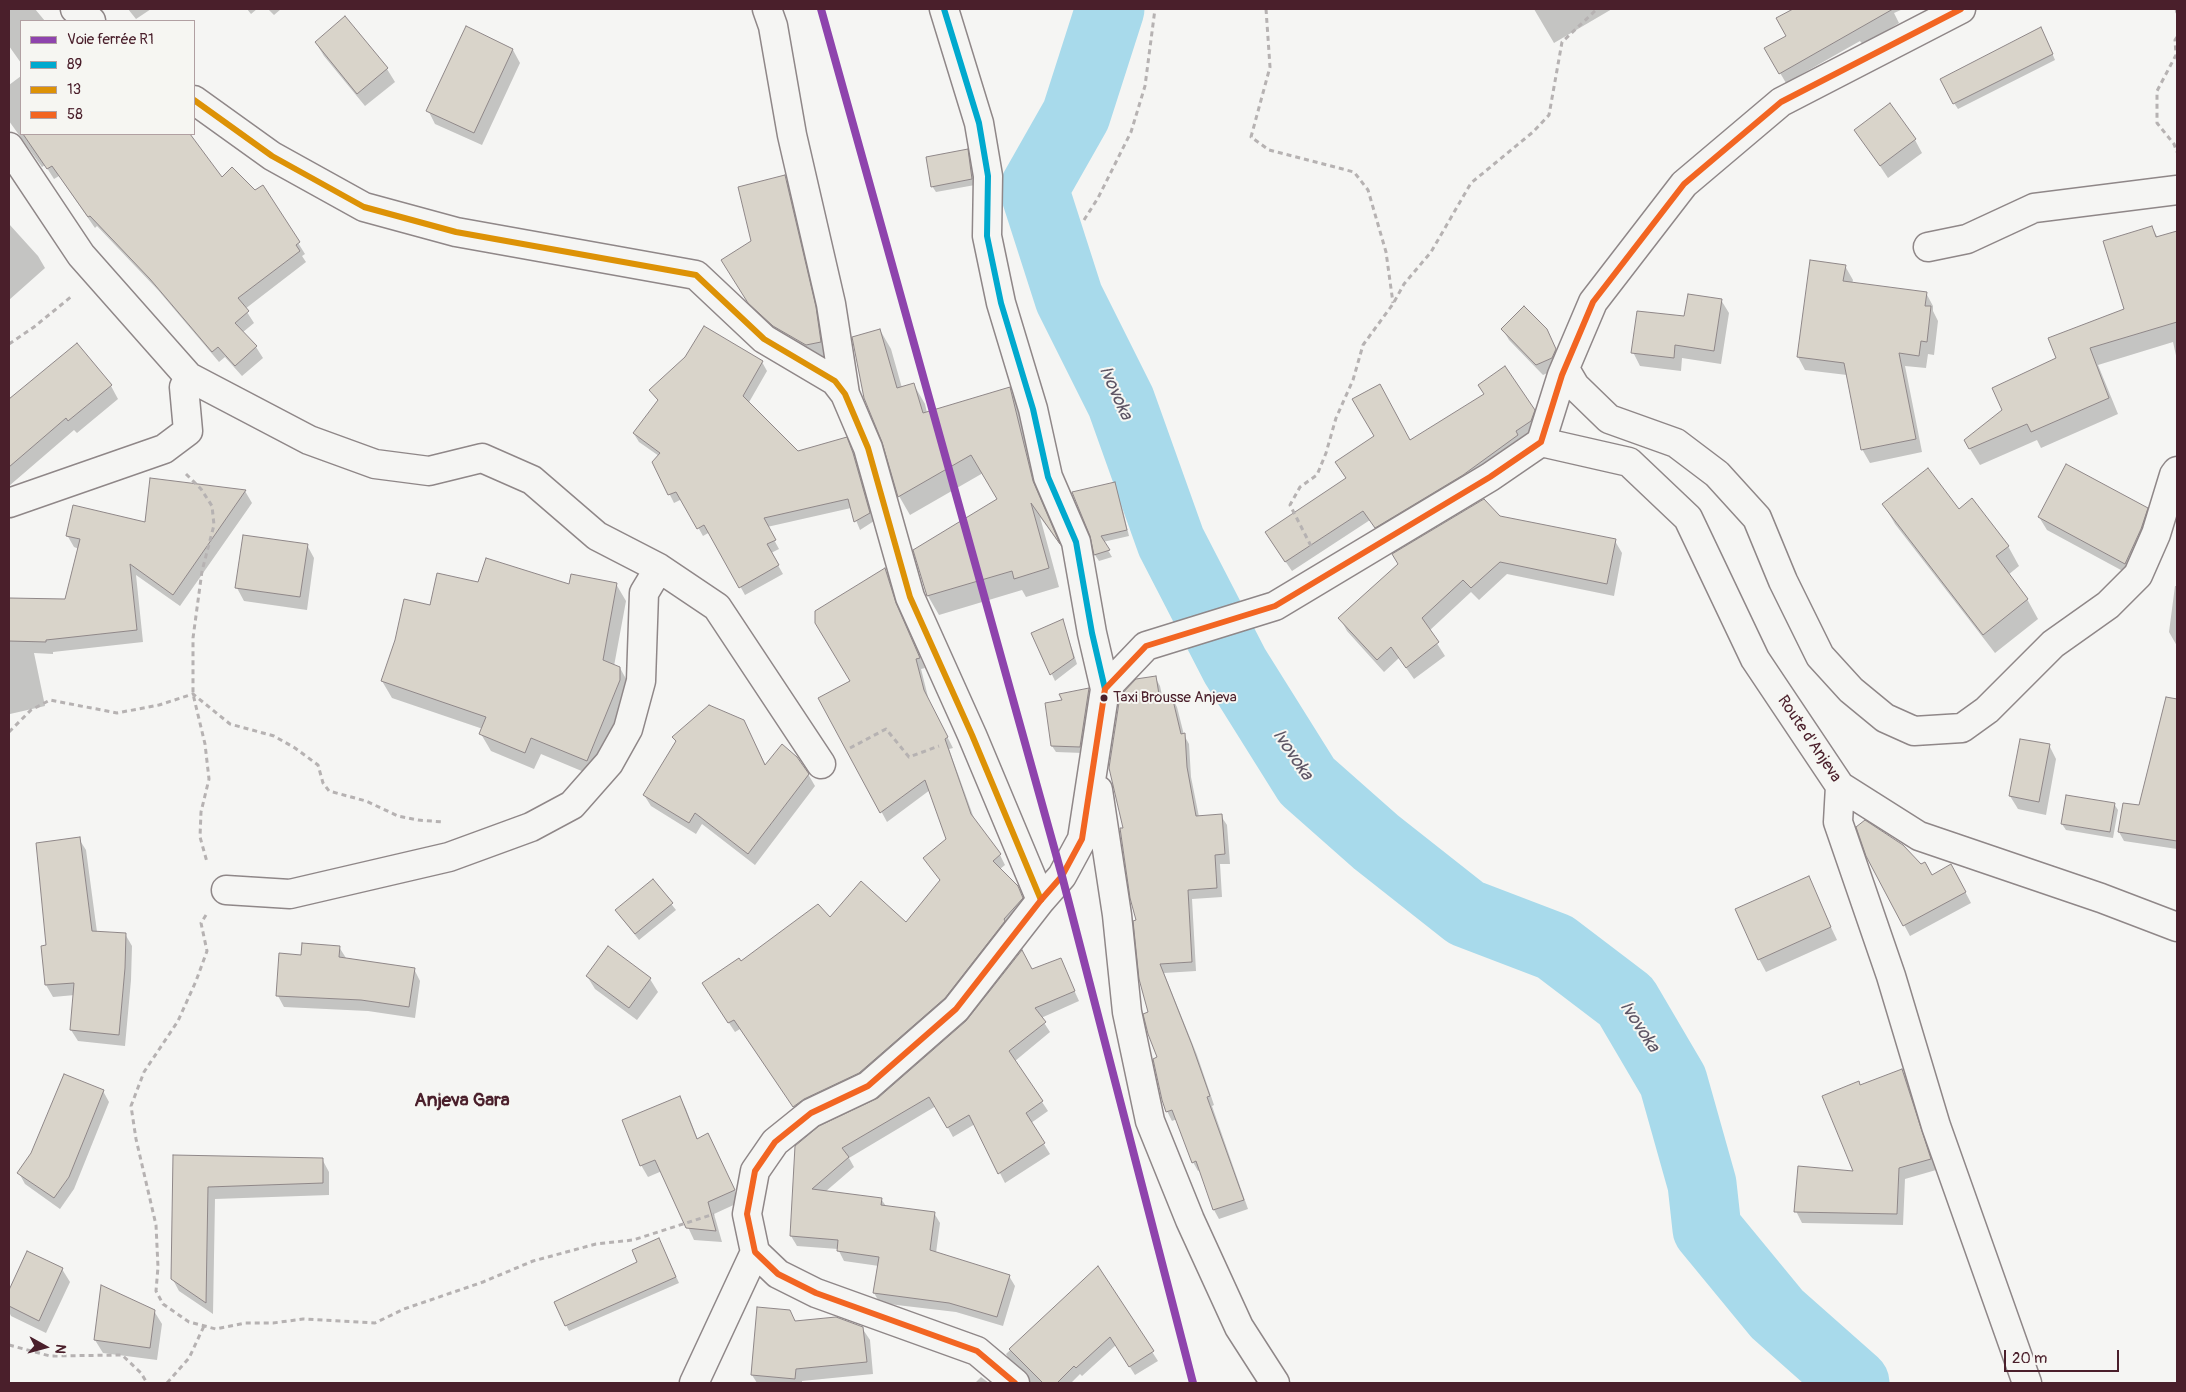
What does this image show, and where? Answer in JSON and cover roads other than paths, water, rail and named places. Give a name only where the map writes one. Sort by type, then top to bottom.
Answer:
[{"type":"street","points":[[76,9],[90,20]]},
{"type":"street","points":[[767,9],[773,26],[792,135],[831,304],[846,394],[868,448],[910,596],[972,735],[1041,900]]},
{"type":"street","points":[[944,9],[979,123],[988,176],[988,236],[1000,303],[1033,409],[1048,477],[1076,542],[1092,634],[1105,689],[1094,766],[1082,839],[1062,876],[956,1009],[868,1086],[811,1114],[775,1142],[755,1171],[747,1214],[755,1252],[778,1274],[816,1293],[977,1351],[1015,1383]]},
{"type":"street","points":[[1105,689],[1146,646],[1275,606],[1490,477],[1541,442],[1565,369],[1593,302],[1684,184],[1781,102],[1961,9]]},
{"type":"street","points":[[195,101],[272,156],[364,207],[456,232],[696,275],[764,339],[835,381],[846,394]]},
{"type":"street","points":[[9,148],[81,255],[189,377],[309,440],[375,464],[430,472],[482,458],[532,480],[597,536],[659,568],[717,607],[821,764]]},
{"type":"street","points":[[1928,247],[1967,239],[2034,208],[2177,190]]},
{"type":"street","points":[[1565,369],[1575,386],[1608,419],[1676,443],[1717,474],[1757,518],[1782,581],[1820,656],[1851,690],[1885,718],[1914,731],[1962,728],[1987,710],[2053,644],[2108,605],[2138,576],[2156,534],[2174,475],[2177,471]]},
{"type":"street","points":[[9,503],[164,449],[188,431],[184,387],[189,377]]},
{"type":"street","name":"Route d'Anjeva","points":[[1541,442],[1629,462],[1688,518],[1755,659],[1840,786],[1919,836],[2101,898],[2177,927]]},
{"type":"street","points":[[226,890],[290,894],[449,857],[531,827],[572,805],[609,763],[628,729],[641,681],[644,593],[659,568]]},
{"type":"street","points":[[1094,766],[1117,915],[1127,1012],[1150,1121],[1190,1220],[1239,1327],[1275,1383]]},
{"type":"street","points":[[1840,786],[1838,822],[1891,976],[1936,1126],[2027,1383]]},
{"type":"street","points":[[694,1383],[755,1252]]},
{"type":"waterway","name":"Ivovoka","points":[[1110,9],[1076,115],[1034,189],[1069,298],[1121,402],[1171,542],[1235,666],[1307,781],[1376,842],[1466,913],[1555,947],[1626,1001],[1673,1081],[1702,1184],[1707,1229],[1777,1314],[1855,1383]]},
{"type":"rail line","name":"R1","points":[[821,9],[1062,876],[1193,1383]]},
{"type":"place","name":"Taxi Brousse Anjeva","points":[[1104,698]]},
{"type":"district","name":"Anjeva Gara","points":[[462,1101]]}]
